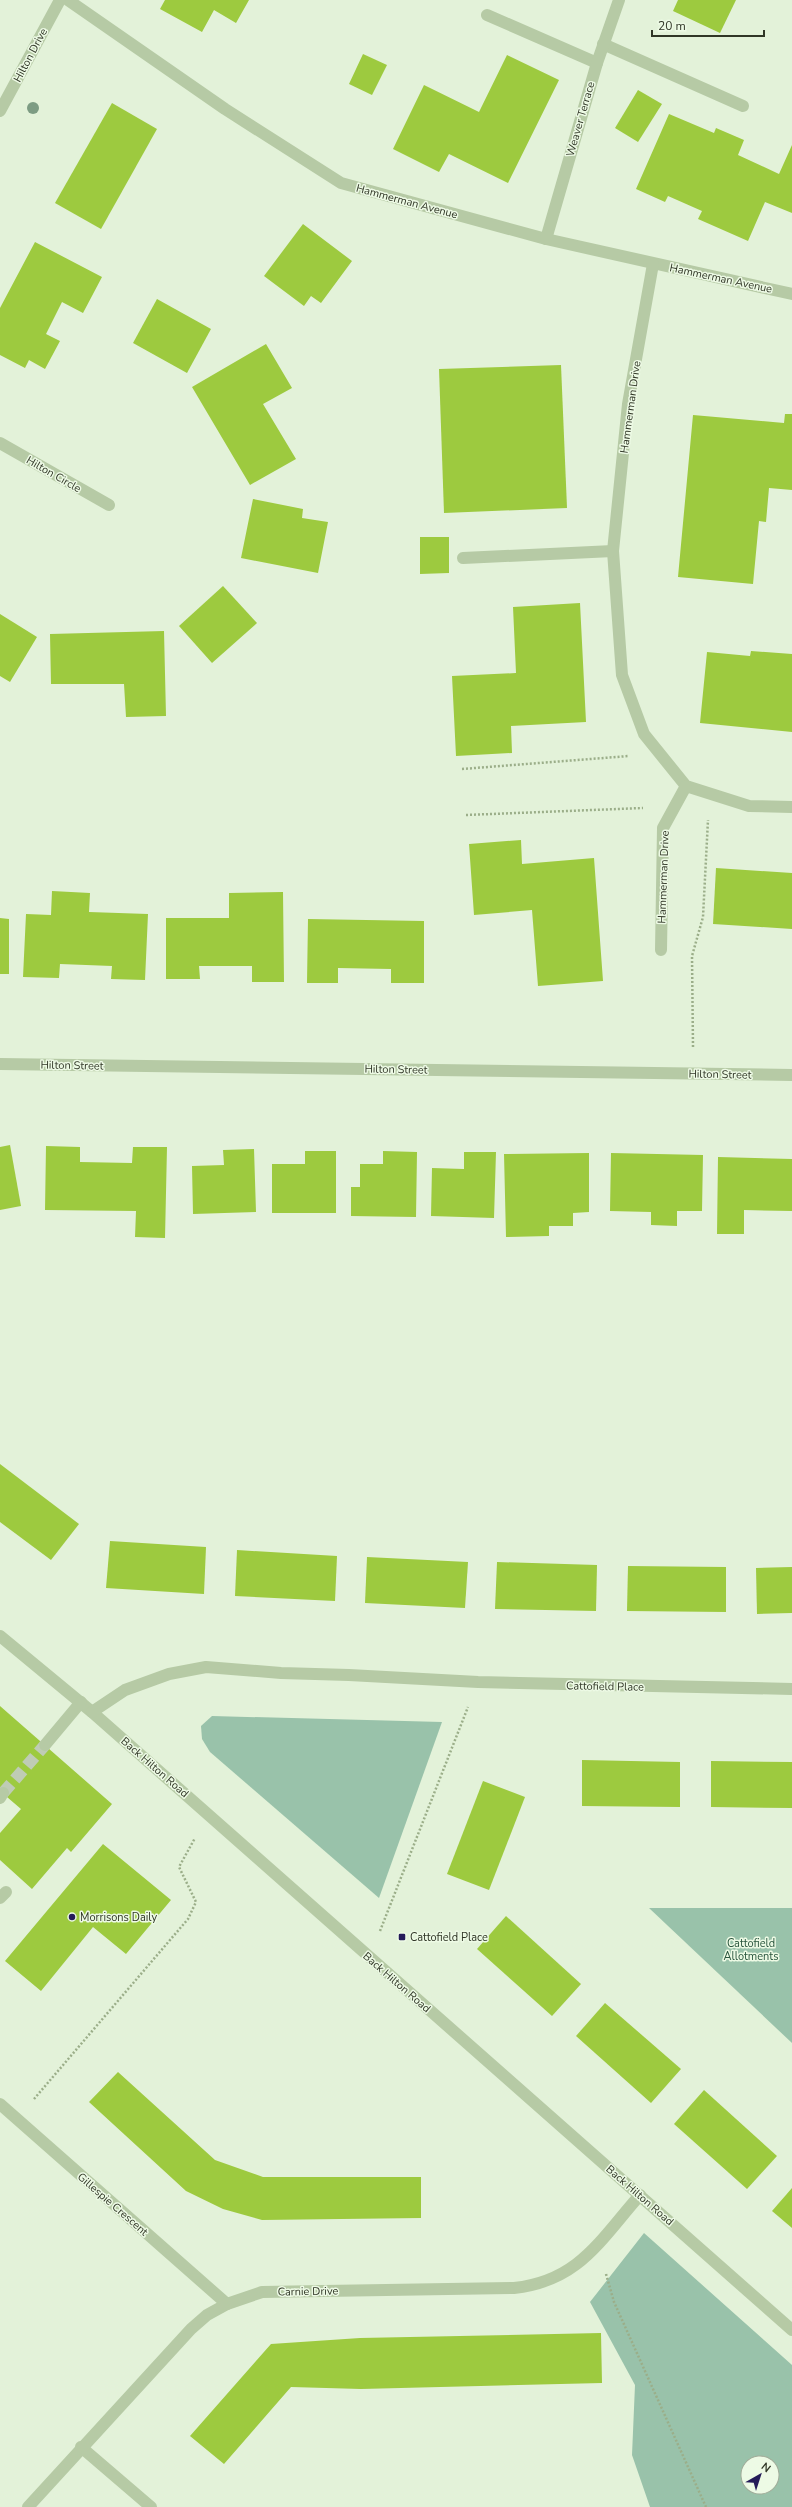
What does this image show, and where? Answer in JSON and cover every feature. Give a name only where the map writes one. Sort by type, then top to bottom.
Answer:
[{"type":"street","name":"Hilton Drive","points":[[0,110],[60,0]]},
{"type":"street","name":"Hammerman Avenue","points":[[68,0],[225,109],[341,183],[546,239],[792,294]]},
{"type":"street","name":"Weaver Terrace","points":[[546,239],[602,44],[619,0]]},
{"type":"street","points":[[487,16],[597,63]]},
{"type":"street","points":[[602,44],[743,106]]},
{"type":"street","name":"Hammerman Drive","points":[[653,264],[628,404],[614,551],[622,675],[644,734],[686,786],[663,828],[661,950]]},
{"type":"street","name":"Hilton Circle","points":[[0,443],[109,505]]},
{"type":"street","points":[[463,558],[614,551]]},
{"type":"street","points":[[686,786],[749,806],[792,807]]},
{"type":"street","name":"Hilton Street","points":[[0,1064],[792,1075]]},
{"type":"street","name":"Back Hilton Road","points":[[0,1636],[81,1702],[208,1813],[792,2330]]},
{"type":"street","name":"Cattofield Place","points":[[92,1712],[124,1690],[169,1674],[206,1667],[281,1673],[349,1674],[478,1682],[792,1689]]},
{"type":"street","points":[[44,1745],[81,1702]]},
{"type":"street","name":"Gillespie Crescent","points":[[0,2104],[227,2304]]},
{"type":"street","name":"Carnie Drive","points":[[28,2507],[191,2329],[207,2315],[227,2304],[262,2292],[532,2286],[546,2282],[570,2270],[598,2244],[640,2195]]},
{"type":"street","points":[[82,2447],[151,2507]]},
{"type":"path","points":[[462,768],[660,754]]},
{"type":"path","points":[[694,1073],[692,956],[703,917],[709,793]]},
{"type":"path","points":[[466,815],[675,807]]},
{"type":"path","points":[[370,1958],[478,1682]]},
{"type":"path","points":[[17,2119],[188,1920],[196,1902],[192,1889],[179,1867],[208,1813]]},
{"type":"path","points":[[598,2244],[614,2302],[706,2507]]},
{"type":"green space","points":[[212,1716],[442,1722],[379,1898],[210,1752],[202,1739],[201,1726]]},
{"type":"green space","name":"Cattofield Allotments","points":[[649,1908],[792,1908],[792,2043]]},
{"type":"green space","points":[[644,2233],[792,2365],[792,2507],[650,2507],[632,2455],[635,2385],[590,2302]]},
{"type":"building","points":[[165,0],[249,0],[236,23],[214,10],[202,32],[160,9]]},
{"type":"building","points":[[678,0],[736,0],[720,33],[673,11]]},
{"type":"building","points":[[363,54],[387,65],[372,95],[349,84]]},
{"type":"building","points":[[507,55],[559,80],[508,183],[449,154],[439,172],[393,149],[424,85],[479,112]]},
{"type":"building","points":[[638,90],[662,104],[638,142],[615,128]]},
{"type":"building","points":[[112,103],[157,129],[101,229],[55,203]]},
{"type":"building","points":[[669,114],[714,133],[716,128],[744,140],[738,155],[779,174],[792,145],[792,213],[765,202],[748,241],[698,219],[702,211],[668,196],[665,202],[636,189]]},
{"type":"building","points":[[303,224],[352,261],[321,303],[311,296],[304,306],[264,276]]},
{"type":"building","points":[[35,242],[102,277],[83,313],[62,302],[46,334],[60,341],[45,369],[29,360],[25,368],[0,355],[0,308]]},
{"type":"building","points":[[157,299],[211,329],[187,373],[133,343]]},
{"type":"building","points":[[266,344],[292,388],[263,404],[296,459],[250,485],[192,387]]},
{"type":"building","points":[[561,365],[567,508],[444,513],[439,369]]},
{"type":"building","points":[[785,414],[792,414],[792,490],[769,488],[766,522],[759,521],[753,584],[678,577],[693,415],[784,423]]},
{"type":"building","points":[[253,499],[303,509],[302,518],[328,522],[318,573],[241,558]]},
{"type":"building","points":[[420,537],[449,537],[449,573],[420,574]]},
{"type":"building","points":[[223,586],[257,623],[212,663],[179,626]]},
{"type":"building","points":[[580,603],[586,722],[511,726],[512,753],[456,756],[452,676],[516,673],[513,607]]},
{"type":"building","points":[[0,614],[37,637],[10,682],[0,676]]},
{"type":"building","points":[[164,631],[166,716],[126,717],[124,684],[51,684],[50,634]]},
{"type":"building","points":[[751,651],[792,654],[792,732],[700,723],[707,652],[750,656]]},
{"type":"building","points":[[521,840],[522,864],[594,858],[603,981],[538,986],[532,910],[474,915],[469,844]]},
{"type":"building","points":[[716,868],[792,873],[792,929],[713,924]]},
{"type":"building","points":[[52,891],[90,893],[89,912],[148,914],[145,980],[111,979],[112,966],[60,964],[59,978],[23,977],[26,914],[51,915]]},
{"type":"building","points":[[283,892],[284,982],[252,982],[252,966],[199,966],[200,979],[166,979],[166,918],[229,918],[229,893]]},
{"type":"building","points":[[0,918],[9,919],[9,974],[0,974]]},
{"type":"building","points":[[308,919],[424,921],[424,983],[391,983],[391,969],[338,968],[338,983],[307,983]]},
{"type":"building","points":[[10,1145],[21,1206],[0,1210],[0,1147]]},
{"type":"building","points":[[46,1146],[80,1147],[80,1162],[132,1163],[133,1147],[167,1147],[165,1238],[135,1237],[136,1211],[45,1210]]},
{"type":"building","points":[[254,1149],[256,1212],[193,1214],[192,1166],[224,1165],[223,1150]]},
{"type":"building","points":[[305,1151],[336,1151],[336,1213],[272,1213],[272,1164],[305,1164]]},
{"type":"building","points":[[383,1151],[417,1152],[416,1217],[351,1216],[351,1187],[360,1187],[360,1164],[383,1164]]},
{"type":"building","points":[[464,1152],[496,1152],[494,1218],[431,1216],[432,1168],[464,1169]]},
{"type":"building","points":[[589,1153],[589,1212],[573,1213],[573,1226],[549,1226],[549,1236],[506,1237],[504,1154]]},
{"type":"building","points":[[611,1153],[703,1155],[702,1211],[677,1211],[677,1226],[651,1225],[651,1212],[610,1211]]},
{"type":"building","points":[[718,1157],[792,1159],[792,1211],[744,1210],[744,1234],[717,1234]]},
{"type":"building","points":[[0,1464],[79,1524],[51,1560],[0,1522]]},
{"type":"building","points":[[110,1541],[206,1547],[204,1594],[106,1588]]},
{"type":"building","points":[[237,1550],[337,1556],[335,1601],[235,1596]]},
{"type":"building","points":[[367,1557],[468,1562],[465,1608],[365,1603]]},
{"type":"building","points":[[497,1562],[597,1565],[596,1611],[495,1609]]},
{"type":"building","points":[[628,1566],[726,1567],[726,1612],[627,1611]]},
{"type":"building","points":[[792,1567],[792,1613],[757,1614],[756,1568]]},
{"type":"building","points":[[0,1706],[112,1804],[71,1852],[67,1848],[32,1889],[0,1860],[0,1833],[21,1809],[0,1791]]},
{"type":"building","points":[[582,1760],[680,1762],[680,1807],[582,1806]]},
{"type":"building","points":[[711,1761],[792,1762],[792,1808],[711,1807]]},
{"type":"building","points":[[483,1781],[525,1797],[489,1890],[447,1874]]},
{"type":"building","name":"Morrisons Daily","points":[[103,1844],[171,1900],[126,1954],[93,1927],[41,1991],[5,1961]]},
{"type":"building","points":[[506,1916],[581,1984],[552,2016],[477,1949]]},
{"type":"building","points":[[605,2003],[681,2069],[651,2103],[576,2036]]},
{"type":"building","points":[[118,2072],[215,2160],[263,2177],[421,2177],[421,2218],[262,2220],[223,2209],[186,2191],[89,2102]]},
{"type":"building","points":[[704,2090],[777,2156],[747,2189],[674,2124]]},
{"type":"building","points":[[792,2188],[792,2228],[772,2211]]},
{"type":"building","points":[[601,2333],[602,2383],[361,2389],[291,2387],[224,2464],[190,2436],[271,2344],[360,2338]]},
{"type":"tunnel","points":[[3,1793],[45,1745]]},
{"type":"place","name":"Morrisons Daily","points":[[72,1917]]},
{"type":"place","name":"Cattofield Place","points":[[402,1937]]}]
